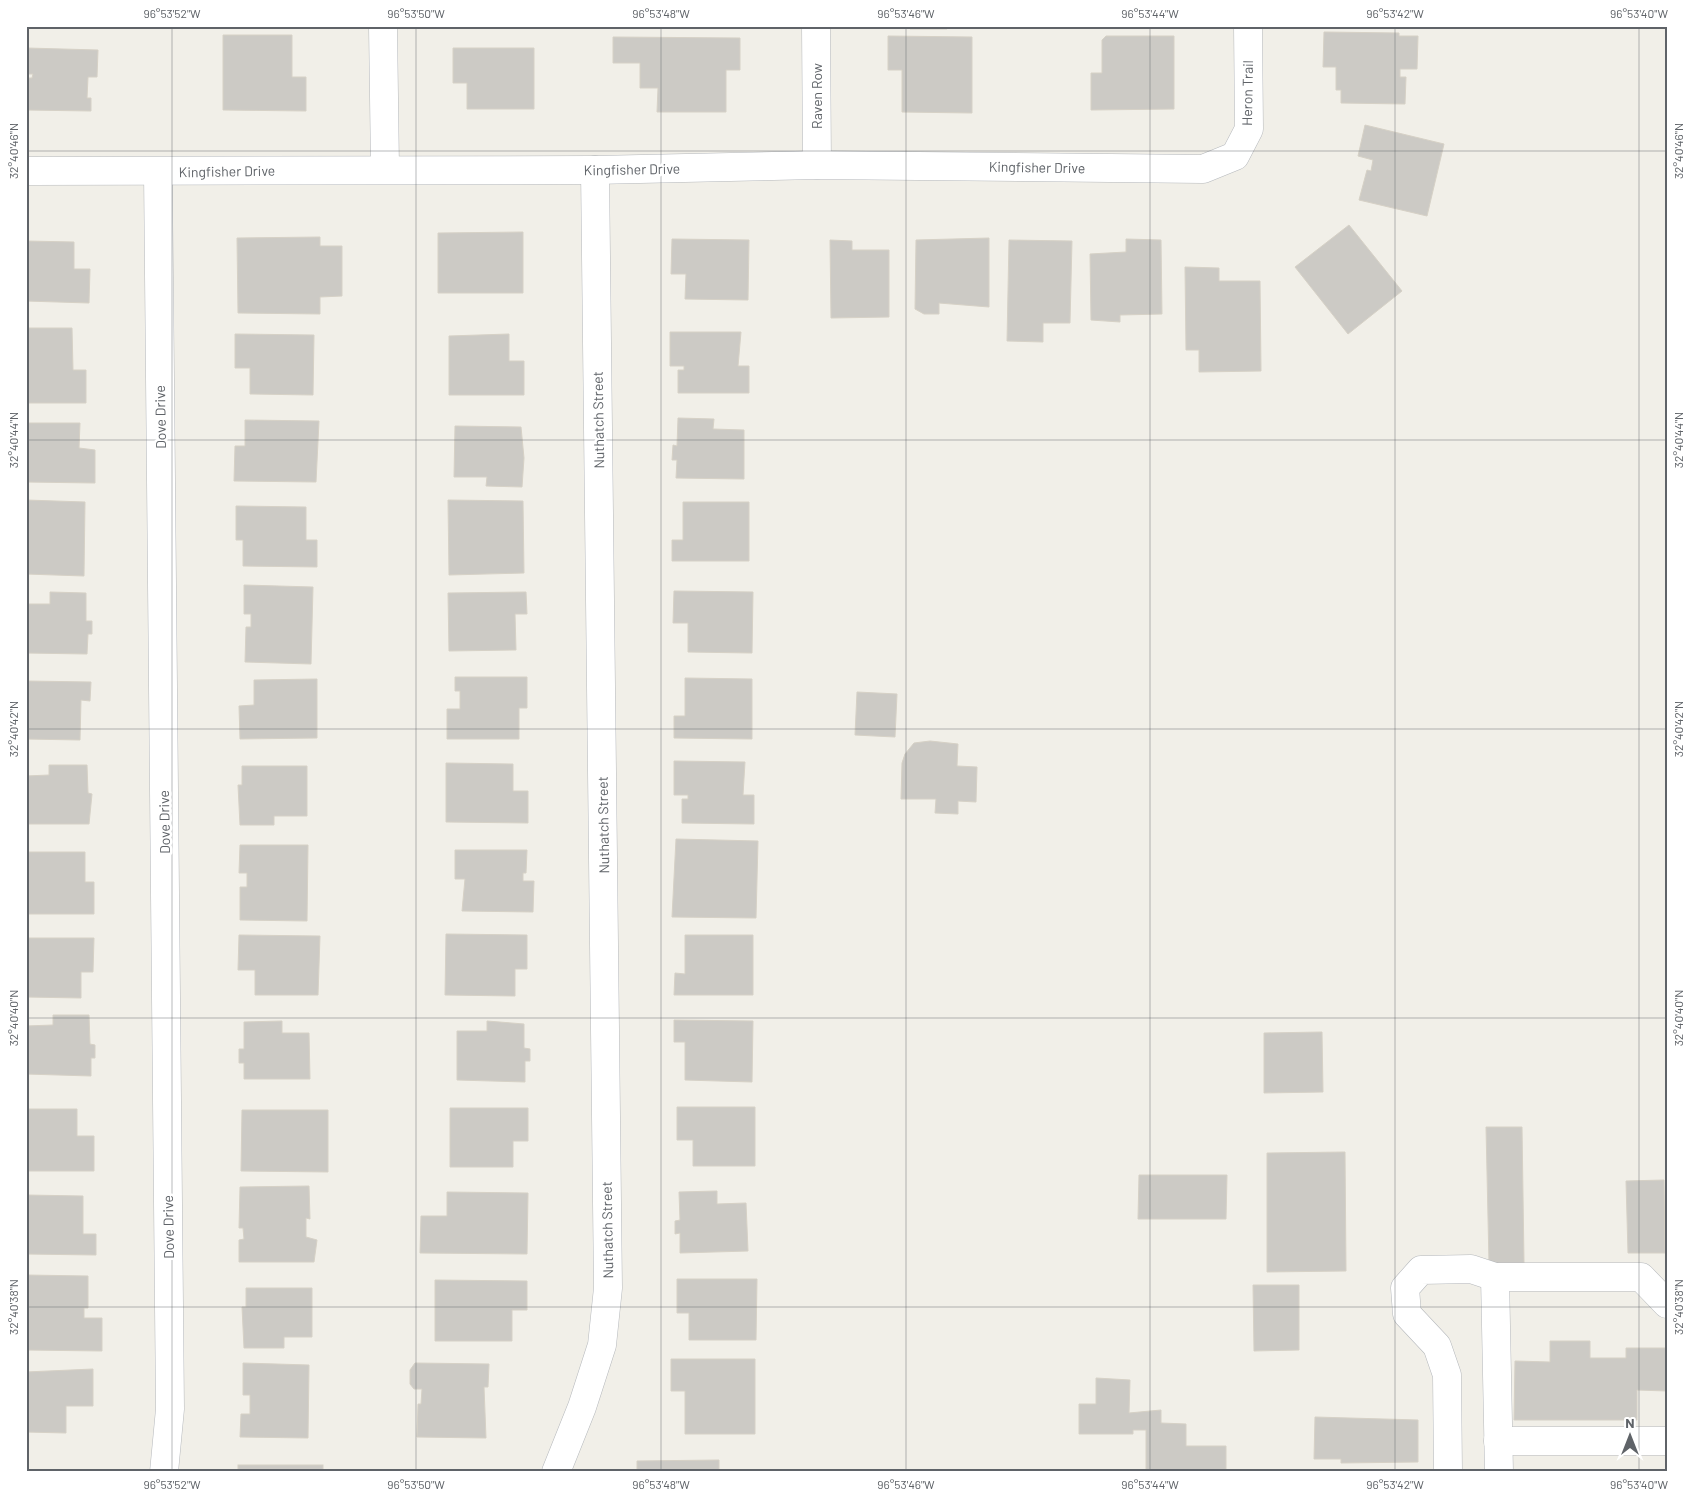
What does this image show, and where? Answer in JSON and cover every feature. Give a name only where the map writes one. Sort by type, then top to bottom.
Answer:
[{"type":"street","points":[[384,26],[385,168]]},
{"type":"street","name":"Raven Row","points":[[816,26],[817,165]]},
{"type":"street","name":"Heron Trail","points":[[1235,156],[1248,129],[1248,26]]},
{"type":"street","name":"Kingfisher Drive","points":[[26,171],[158,172],[385,168],[595,170],[817,165],[1203,169],[1235,156]]},
{"type":"street","name":"Nuthatch Street","points":[[556,1472],[582,1407],[602,1346],[608,1288],[595,170]]},
{"type":"street","name":"Dove Drive","points":[[158,172],[170,1410],[164,1472]]},
{"type":"street","points":[[1448,1472],[1447,1375],[1437,1346],[1407,1314],[1405,1288],[1421,1270],[1471,1270],[1495,1277],[1641,1277],[1667,1304]]},
{"type":"street","points":[[1495,1277],[1499,1472]]},
{"type":"street","points":[[1498,1441],[1667,1441]]},
{"type":"building","points":[[672,26],[740,26],[740,28]]},
{"type":"building","points":[[910,26],[948,26],[947,29],[910,29]]},
{"type":"building","points":[[1098,26],[1176,26],[1098,27]]},
{"type":"building","points":[[1324,32],[1399,33],[1399,36],[1418,36],[1417,69],[1400,69],[1400,77],[1406,77],[1405,104],[1341,103],[1341,90],[1336,90],[1336,67],[1323,67]]},
{"type":"building","points":[[223,35],[292,35],[292,77],[306,77],[306,111],[223,110]]},
{"type":"building","points":[[888,36],[972,37],[972,113],[902,112],[902,70],[888,70]]},
{"type":"building","points":[[1106,36],[1174,36],[1174,109],[1091,110],[1091,73],[1102,73],[1102,40]]},
{"type":"building","points":[[613,37],[740,38],[740,70],[726,70],[726,112],[657,112],[658,88],[640,88],[640,63],[613,63]]},
{"type":"building","points":[[27,48],[98,50],[97,77],[88,77],[87,98],[91,98],[91,111],[26,110],[26,78],[32,78],[33,74],[26,74]]},
{"type":"building","points":[[453,48],[534,48],[534,109],[467,109],[467,83],[453,83]]},
{"type":"building","points":[[1365,125],[1444,144],[1427,216],[1359,200],[1367,170],[1371,171],[1373,160],[1358,156]]},
{"type":"building","points":[[1349,225],[1402,291],[1348,334],[1295,267]]},
{"type":"building","points":[[523,232],[523,293],[438,293],[438,233]]},
{"type":"building","points":[[320,237],[320,246],[342,246],[342,296],[320,297],[320,314],[238,313],[237,238]]},
{"type":"building","points":[[989,238],[989,307],[939,303],[939,314],[924,314],[915,309],[916,240]]},
{"type":"building","points":[[672,239],[749,240],[748,300],[685,299],[686,274],[671,274]]},
{"type":"building","points":[[1126,239],[1161,240],[1162,314],[1120,315],[1120,322],[1091,320],[1090,254],[1126,252]]},
{"type":"building","points":[[830,240],[852,241],[852,250],[889,250],[889,317],[831,318]]},
{"type":"building","points":[[1009,240],[1072,241],[1070,323],[1043,323],[1043,342],[1007,341]]},
{"type":"building","points":[[26,241],[74,242],[74,269],[90,269],[89,303],[26,301]]},
{"type":"building","points":[[1185,267],[1219,268],[1219,281],[1260,281],[1261,371],[1199,372],[1199,350],[1186,350]]},
{"type":"building","points":[[26,328],[72,328],[73,370],[86,370],[86,403],[26,403]]},
{"type":"building","points":[[670,332],[741,332],[738,366],[749,366],[749,393],[678,393],[678,370],[684,370],[684,366],[670,366]]},
{"type":"building","points":[[235,334],[314,335],[313,395],[250,394],[250,368],[235,368]]},
{"type":"building","points":[[509,334],[509,361],[524,361],[524,395],[449,395],[449,336]]},
{"type":"building","points":[[678,418],[714,419],[713,429],[744,430],[744,479],[676,478],[677,460],[672,460],[673,445],[677,446]]},
{"type":"building","points":[[245,420],[319,421],[316,482],[234,481],[235,446],[245,446]]},
{"type":"building","points":[[26,423],[80,423],[79,448],[95,450],[95,483],[26,482]]},
{"type":"building","points":[[455,426],[521,427],[524,458],[522,487],[486,486],[487,477],[454,477]]},
{"type":"building","points":[[26,500],[85,502],[84,576],[26,574]]},
{"type":"building","points":[[448,500],[523,501],[524,573],[449,575]]},
{"type":"building","points":[[683,502],[749,502],[749,561],[672,561],[672,540],[683,540]]},
{"type":"building","points":[[236,506],[306,507],[306,540],[317,540],[317,567],[243,566],[243,540],[236,540]]},
{"type":"building","points":[[244,585],[313,587],[311,664],[245,662],[246,627],[251,627],[251,614],[244,614]]},
{"type":"building","points":[[674,591],[753,592],[752,653],[688,652],[688,623],[673,623]]},
{"type":"building","points":[[50,592],[86,593],[86,621],[92,621],[92,634],[88,634],[87,654],[26,653],[26,604],[50,604]]},
{"type":"building","points":[[526,592],[527,614],[515,614],[516,650],[449,651],[448,593]]},
{"type":"building","points":[[455,677],[527,677],[527,708],[519,708],[519,739],[447,739],[447,709],[460,709],[460,691],[455,691]]},
{"type":"building","points":[[685,678],[752,679],[752,739],[674,738],[674,716],[685,716]]},
{"type":"building","points":[[317,679],[317,738],[240,739],[239,706],[254,705],[254,680]]},
{"type":"building","points":[[26,681],[91,682],[90,701],[81,700],[80,740],[26,739]]},
{"type":"building","points":[[857,692],[897,694],[895,737],[855,735]]},
{"type":"building","points":[[930,741],[958,744],[957,766],[977,767],[976,802],[958,801],[958,814],[935,813],[936,799],[901,799],[902,763],[905,754],[914,743]]},
{"type":"building","points":[[674,761],[745,762],[743,795],[754,795],[754,824],[682,823],[682,799],[688,799],[688,795],[674,795]]},
{"type":"building","points":[[446,763],[513,764],[513,791],[528,791],[528,823],[446,822]]},
{"type":"building","points":[[49,765],[87,765],[88,793],[92,794],[89,824],[26,824],[26,776],[49,775]]},
{"type":"building","points":[[242,766],[307,766],[307,816],[274,816],[274,825],[240,825],[238,785],[242,785]]},
{"type":"building","points":[[676,839],[758,841],[756,918],[672,917]]},
{"type":"building","points":[[240,845],[308,845],[307,921],[240,920],[240,887],[247,887],[247,873],[239,873]]},
{"type":"building","points":[[455,850],[527,850],[526,873],[523,873],[523,881],[534,881],[533,912],[462,911],[465,879],[455,879]]},
{"type":"building","points":[[26,852],[85,852],[85,882],[94,882],[94,914],[26,914]]},
{"type":"building","points":[[446,934],[527,935],[527,969],[515,969],[515,996],[445,995]]},
{"type":"building","points":[[239,935],[320,936],[318,995],[255,995],[255,970],[238,970]]},
{"type":"building","points":[[685,935],[753,935],[753,995],[674,995],[675,973],[685,974]]},
{"type":"building","points":[[26,938],[94,938],[93,972],[81,972],[81,998],[26,997]]},
{"type":"building","points":[[53,1015],[89,1015],[90,1044],[95,1045],[95,1058],[91,1058],[91,1076],[26,1074],[26,1026],[53,1025]]},
{"type":"building","points":[[674,1020],[753,1021],[752,1082],[685,1080],[685,1042],[674,1042]]},
{"type":"building","points":[[282,1021],[282,1033],[309,1033],[310,1079],[244,1079],[244,1063],[239,1063],[239,1049],[244,1049],[244,1022]]},
{"type":"building","points":[[487,1021],[524,1024],[524,1048],[530,1049],[530,1061],[525,1061],[525,1082],[457,1080],[457,1031],[487,1031]]},
{"type":"building","points":[[1322,1032],[1323,1092],[1264,1093],[1264,1033]]},
{"type":"building","points":[[677,1107],[755,1107],[755,1166],[693,1166],[693,1140],[677,1140]]},
{"type":"building","points":[[450,1108],[528,1108],[528,1141],[513,1141],[513,1167],[450,1167]]},
{"type":"building","points":[[26,1109],[77,1109],[77,1136],[94,1136],[94,1171],[26,1171]]},
{"type":"building","points":[[242,1110],[328,1110],[328,1172],[241,1171]]},
{"type":"building","points":[[1486,1127],[1522,1127],[1524,1263],[1489,1263]]},
{"type":"building","points":[[1345,1152],[1346,1271],[1267,1272],[1267,1153]]},
{"type":"building","points":[[1139,1175],[1227,1175],[1226,1219],[1138,1219]]},
{"type":"building","points":[[1664,1180],[1665,1253],[1628,1253],[1626,1181]]},
{"type":"building","points":[[309,1186],[310,1219],[306,1218],[306,1237],[317,1240],[314,1262],[239,1262],[239,1240],[244,1239],[243,1228],[239,1228],[240,1187]]},
{"type":"building","points":[[717,1191],[717,1204],[746,1203],[748,1251],[680,1253],[680,1233],[675,1234],[675,1221],[680,1220],[679,1192]]},
{"type":"building","points":[[447,1192],[528,1193],[527,1254],[420,1253],[421,1216],[447,1216]]},
{"type":"building","points":[[26,1195],[83,1196],[83,1234],[96,1234],[96,1255],[26,1254]]},
{"type":"building","points":[[26,1275],[88,1276],[88,1308],[84,1308],[84,1318],[102,1318],[102,1351],[26,1350]]},
{"type":"building","points":[[677,1279],[757,1279],[756,1340],[689,1340],[689,1313],[677,1313]]},
{"type":"building","points":[[435,1280],[527,1281],[527,1310],[512,1310],[512,1341],[435,1341]]},
{"type":"building","points":[[1253,1285],[1299,1285],[1299,1350],[1254,1351]]},
{"type":"building","points":[[246,1288],[312,1288],[312,1337],[284,1337],[284,1348],[244,1348],[242,1307],[246,1307]]},
{"type":"building","points":[[1550,1341],[1590,1341],[1590,1358],[1626,1358],[1626,1348],[1667,1348],[1667,1391],[1637,1390],[1637,1420],[1514,1420],[1515,1361],[1550,1362]]},
{"type":"building","points":[[671,1359],[755,1359],[755,1434],[685,1434],[685,1391],[671,1391]]},
{"type":"building","points":[[243,1363],[309,1365],[308,1438],[240,1437],[241,1414],[250,1414],[250,1395],[243,1395]]},
{"type":"building","points":[[415,1363],[489,1364],[488,1387],[484,1387],[486,1438],[417,1437],[418,1404],[421,1404],[422,1389],[414,1389],[410,1384],[410,1370]]},
{"type":"building","points":[[93,1369],[93,1406],[66,1406],[66,1433],[26,1432],[26,1372]]},
{"type":"building","points":[[1096,1378],[1130,1380],[1129,1413],[1161,1410],[1161,1423],[1186,1424],[1186,1446],[1226,1446],[1226,1472],[1146,1472],[1146,1430],[1133,1430],[1133,1434],[1079,1434],[1079,1404],[1096,1404]]},
{"type":"building","points":[[1315,1417],[1418,1420],[1418,1462],[1341,1463],[1341,1459],[1314,1459]]},
{"type":"building","points":[[719,1460],[719,1472],[637,1472],[637,1461]]},
{"type":"building","points":[[238,1465],[323,1465],[323,1472],[238,1472]]},
{"type":"building","points":[[80,1471],[80,1472],[26,1472]]}]
